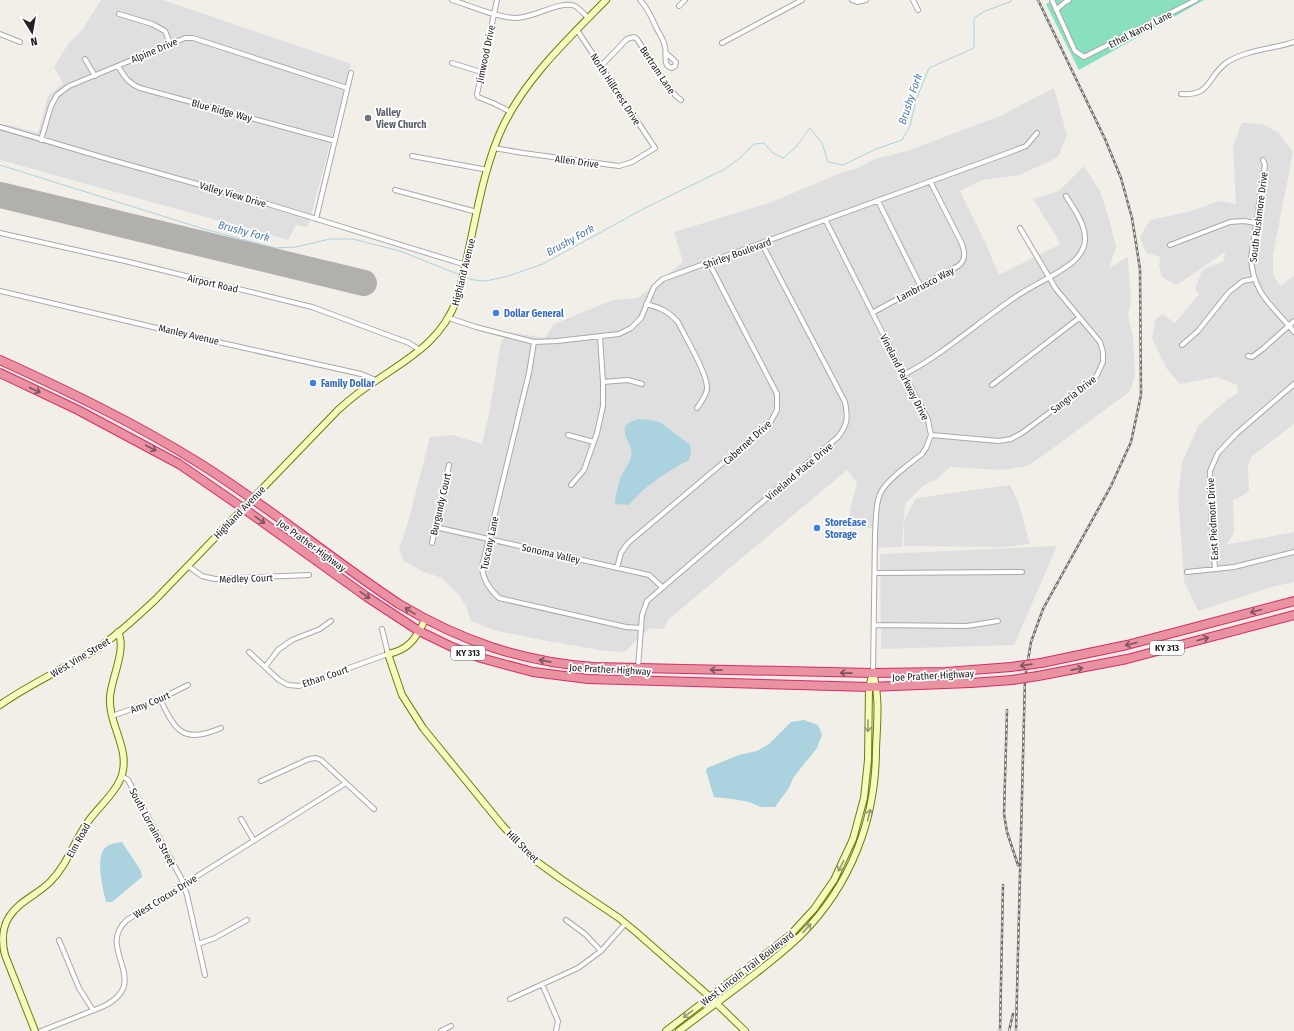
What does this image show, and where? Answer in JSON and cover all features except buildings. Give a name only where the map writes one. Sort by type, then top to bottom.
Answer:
[{"type":"highway","name":"Joe Prather Highway","points":[[0,360],[71,393],[140,428],[200,463],[381,593],[425,620],[470,640],[522,657],[578,666],[873,673],[946,672],[1041,663],[1127,645],[1294,602]]},
{"type":"highway","name":"Joe Prather Highway","points":[[0,373],[78,410],[160,453],[198,476],[367,597],[418,631],[452,647],[481,658],[557,676],[596,679],[873,687],[1012,680],[1127,659],[1294,615]]},
{"type":"main road","name":"Highland Avenue","points":[[188,566],[332,415],[376,380],[420,350],[437,334],[449,318],[462,283],[477,212],[494,148],[510,112],[537,74],[606,0]]},
{"type":"main road","name":"West Vine Street","points":[[0,705],[27,687],[62,669],[99,647],[142,612],[188,566]]},
{"type":"main road","points":[[388,654],[401,650],[409,645],[425,620]]},
{"type":"main road","name":"Elm Road","points":[[35,1031],[5,955],[3,922],[58,873],[66,862],[86,824],[113,791],[122,776],[124,766],[123,752],[112,716],[109,699],[119,656],[121,641],[118,632]]},
{"type":"main road","name":"Hill Street","points":[[388,654],[402,695],[423,728],[515,840],[536,861],[599,904],[625,924],[710,997],[745,1031]]},
{"type":"main road","name":"West Lincoln Trail Boulevard","points":[[679,1031],[771,961],[800,936],[833,896],[851,864],[864,831],[873,793],[876,758],[873,673]]},
{"type":"main road","name":"West Lincoln Trail Boulevard","points":[[666,1031],[771,950],[799,926],[821,900],[839,870],[857,829],[866,788],[873,687]]},
{"type":"street","points":[[452,0],[508,17],[519,18],[571,2],[588,18]]},
{"type":"street","name":"Jimwood Drive","points":[[497,0],[477,94],[478,97],[510,112]]},
{"type":"street","points":[[640,0],[650,14],[664,43],[666,53]]},
{"type":"street","points":[[679,6],[685,0]]},
{"type":"street","points":[[722,43],[802,0]]},
{"type":"street","points":[[852,0],[857,2],[866,0]]},
{"type":"street","points":[[913,0],[918,10]]},
{"type":"street","points":[[1052,0],[1056,10],[1070,0]]},
{"type":"street","name":"Ethel Nancy Lane","points":[[1056,10],[1075,50],[1084,57],[1196,0]]},
{"type":"street","points":[[119,14],[152,24],[165,31],[170,43]]},
{"type":"street","name":"North Hillcrest Drive","points":[[577,30],[655,148]]},
{"type":"street","points":[[0,34],[20,42]]},
{"type":"street","name":"Bertram Lane","points":[[601,66],[627,39],[634,37],[637,39],[673,92],[681,100]]},
{"type":"street","name":"Alpine Drive","points":[[41,140],[51,106],[57,95],[69,86],[185,38],[193,38],[347,88]]},
{"type":"street","points":[[1181,94],[1193,94],[1200,92],[1216,72],[1230,61],[1254,52],[1294,42]]},
{"type":"street","points":[[85,59],[95,76]]},
{"type":"street","points":[[452,63],[481,72]]},
{"type":"street","name":"Blue Ridge Way","points":[[118,66],[125,78],[131,84],[140,88],[335,141]]},
{"type":"street","points":[[316,219],[351,73]]},
{"type":"street","name":"Valley View Drive","points":[[0,126],[41,140],[316,219],[465,268]]},
{"type":"street","name":"Shirley Boulevard","points":[[449,318],[476,327],[534,342],[557,342],[619,334],[631,328],[641,318],[654,287],[663,279],[931,183],[1026,146],[1037,133]]},
{"type":"street","name":"Allen Drive","points":[[494,148],[619,166],[632,162],[655,148]]},
{"type":"street","points":[[412,156],[488,170]]},
{"type":"street","name":"South Rushmore Drive","points":[[1263,160],[1265,165],[1251,258],[1254,279],[1258,288],[1266,299],[1294,332]]},
{"type":"street","name":"Lambrusco Way","points":[[872,313],[963,262],[965,254],[962,244],[931,183]]},
{"type":"street","points":[[395,190],[477,212]]},
{"type":"street","points":[[905,374],[935,357],[1014,298],[1073,262],[1081,253],[1084,246],[1085,237],[1083,227],[1066,196]]},
{"type":"street","points":[[878,201],[921,286]]},
{"type":"street","name":"Vineland Parkway Drive","points":[[826,221],[928,420],[931,435]]},
{"type":"street","points":[[1170,246],[1230,222],[1244,221],[1256,223]]},
{"type":"street","name":"Sangria Drive","points":[[931,435],[999,441],[1011,440],[1093,380],[1103,362],[1103,352],[1100,342],[1056,289],[1020,228]]},
{"type":"street","name":"Airport Road","points":[[0,233],[125,261],[312,307],[409,343],[420,350]]},
{"type":"street","name":"Vineland Place Drive","points":[[638,668],[642,615],[647,601],[838,437],[845,429],[848,417],[845,402],[762,244]]},
{"type":"street","name":"Cabernet Drive","points":[[617,568],[621,553],[628,542],[770,423],[777,410],[777,394],[709,263]]},
{"type":"street","points":[[1182,345],[1198,331],[1229,292],[1243,281],[1254,279]]},
{"type":"street","name":"Manley Avenue","points":[[0,291],[361,374],[376,380]]},
{"type":"street","points":[[646,304],[662,308],[678,322],[705,376],[707,388],[704,399],[697,408]]},
{"type":"street","points":[[992,385],[1079,318]]},
{"type":"street","points":[[1248,356],[1252,357],[1264,348],[1294,321]]},
{"type":"street","points":[[571,485],[584,470],[594,442],[603,406],[600,336]]},
{"type":"street","name":"Tuscany Lane","points":[[534,342],[528,381],[482,567],[483,575],[492,592],[499,598],[626,627],[641,628]]},
{"type":"street","points":[[603,382],[628,380],[642,384]]},
{"type":"street","name":"East Piedmont Drive","points":[[1215,569],[1210,470],[1218,452],[1236,434],[1294,384]]},
{"type":"street","points":[[568,435],[594,442]]},
{"type":"street","points":[[873,673],[876,573],[875,534],[879,494],[884,486],[922,454],[931,435]]},
{"type":"street","name":"Burgundy Court","points":[[432,543],[449,465]]},
{"type":"street","name":"Sonoma Valley","points":[[435,528],[649,575],[662,587]]},
{"type":"street","points":[[1187,572],[1234,567],[1294,552]]},
{"type":"street","name":"Medley Court","points":[[188,566],[202,576],[215,579],[309,575]]},
{"type":"street","points":[[876,573],[1022,572]]},
{"type":"street","points":[[265,667],[278,650],[292,640],[320,629],[331,621]]},
{"type":"street","points":[[875,625],[967,626],[998,621]]},
{"type":"street","points":[[382,629],[388,654]]},
{"type":"street","name":"Ethan Court","points":[[249,652],[279,680],[288,686],[299,686],[388,654]]},
{"type":"street","name":"Amy Court","points":[[112,716],[160,699],[188,685]]},
{"type":"street","points":[[160,699],[171,721],[179,730],[186,734],[200,735],[221,728]]},
{"type":"street","points":[[261,781],[309,759],[316,758],[321,760],[374,809]]},
{"type":"street","name":"South Lorraine Street","points":[[122,776],[128,780],[184,885],[205,975]]},
{"type":"street","name":"West Crocus Drive","points":[[41,1031],[111,1002],[118,996],[123,988],[125,975],[116,944],[116,935],[120,927],[127,920],[346,783]]},
{"type":"street","points":[[241,819],[254,841]]},
{"type":"street","points":[[198,944],[215,938],[247,920]]},
{"type":"street","points":[[566,920],[585,934],[601,951]]},
{"type":"street","points":[[510,999],[578,968],[601,951],[625,924]]},
{"type":"street","points":[[59,940],[79,988],[93,1010]]},
{"type":"street","points":[[542,984],[558,1022],[556,1031]]},
{"type":"street","points":[[441,1031],[451,1026]]},
{"type":"shaded area","points":[[101,0],[163,0],[351,64],[308,227],[296,225],[288,240],[0,160],[0,129],[6,124],[38,133],[48,96],[63,83],[54,67],[68,44],[82,30]]},
{"type":"shaded area","points":[[1054,88],[1067,135],[1058,157],[1020,175],[982,180],[960,191],[999,275],[1061,244],[1033,199],[1059,191],[1084,166],[1100,191],[1116,247],[1109,268],[1128,257],[1131,303],[1128,314],[1133,338],[1135,372],[1129,392],[1041,457],[1027,466],[1002,470],[950,467],[936,480],[924,485],[905,504],[902,547],[873,548],[873,528],[850,528],[850,509],[857,483],[847,470],[669,619],[664,629],[650,628],[624,652],[605,651],[537,639],[493,630],[471,621],[466,606],[459,595],[442,578],[424,572],[404,561],[399,549],[409,519],[430,437],[452,435],[482,444],[489,414],[501,341],[510,332],[545,338],[554,324],[613,300],[638,298],[683,262],[674,232],[769,203],[843,172],[855,169],[875,159],[907,151],[1000,116]]},
{"type":"shaded area","points":[[1242,123],[1262,124],[1278,132],[1293,152],[1273,255],[1273,274],[1280,286],[1294,276],[1294,424],[1252,456],[1248,464],[1249,490],[1245,494],[1233,500],[1234,533],[1226,545],[1294,532],[1294,582],[1272,587],[1198,611],[1184,581],[1178,495],[1182,463],[1198,426],[1228,399],[1238,393],[1237,385],[1217,377],[1180,384],[1167,369],[1152,339],[1155,320],[1162,314],[1175,323],[1199,294],[1195,289],[1202,270],[1224,261],[1225,252],[1177,285],[1163,278],[1159,266],[1160,257],[1146,253],[1140,237],[1150,220],[1192,211],[1218,201],[1236,204],[1233,146]]},
{"type":"shaded area","points":[[1010,485],[1018,501],[1030,544],[1004,547],[904,546],[904,521],[916,498]]},
{"type":"shaded area","points":[[1057,546],[1014,645],[881,649],[880,554]]},
{"type":"green space","points":[[1053,0],[1204,0],[1079,70],[1046,4]]},
{"type":"water","points":[[638,419],[660,422],[690,445],[691,452],[689,460],[649,485],[629,505],[615,504],[620,479],[631,457],[630,446],[625,431],[626,426],[630,422]]},
{"type":"water","points":[[804,720],[818,725],[822,735],[817,748],[793,778],[789,788],[775,807],[761,807],[749,802],[714,797],[706,771],[707,768],[739,755],[757,751],[769,744],[791,722]]},
{"type":"water","points":[[122,842],[141,871],[142,877],[112,902],[106,902],[100,871],[101,855],[104,849],[109,845]]},
{"type":"waterway","name":"Brushy Fork","points":[[465,277],[474,280],[486,281],[508,276],[543,264],[643,209],[725,169],[741,157],[754,144],[764,143],[773,153],[783,158],[795,148],[810,128],[822,143],[828,162],[843,165],[876,149],[902,140],[910,126],[916,100],[929,68],[974,48],[974,18],[985,11],[1010,2],[1011,0]]},
{"type":"waterway","name":"Brushy Fork","points":[[0,165],[204,229],[275,248],[296,247],[330,239],[353,239],[400,251],[460,275]]},
{"type":"runway","points":[[0,195],[364,283]]},
{"type":"railway","points":[[1016,1031],[1025,678],[1031,642],[1043,609],[1111,486],[1131,442],[1141,395],[1140,269],[1132,218],[1121,178],[1105,139],[1038,0]]},
{"type":"railway","points":[[1007,710],[1004,814],[1007,832],[1018,865]]},
{"type":"railway","points":[[1000,1031],[1003,885]]},
{"type":"railway","points":[[1009,1031],[1013,1014]]},
{"type":"place","name":"Valley View Church","points":[[368,118]]},
{"type":"place","name":"Dollar General","points":[[496,313]]},
{"type":"place","name":"Family Dollar","points":[[313,383]]},
{"type":"place","name":"StoreEase Storage","points":[[817,528]]}]
